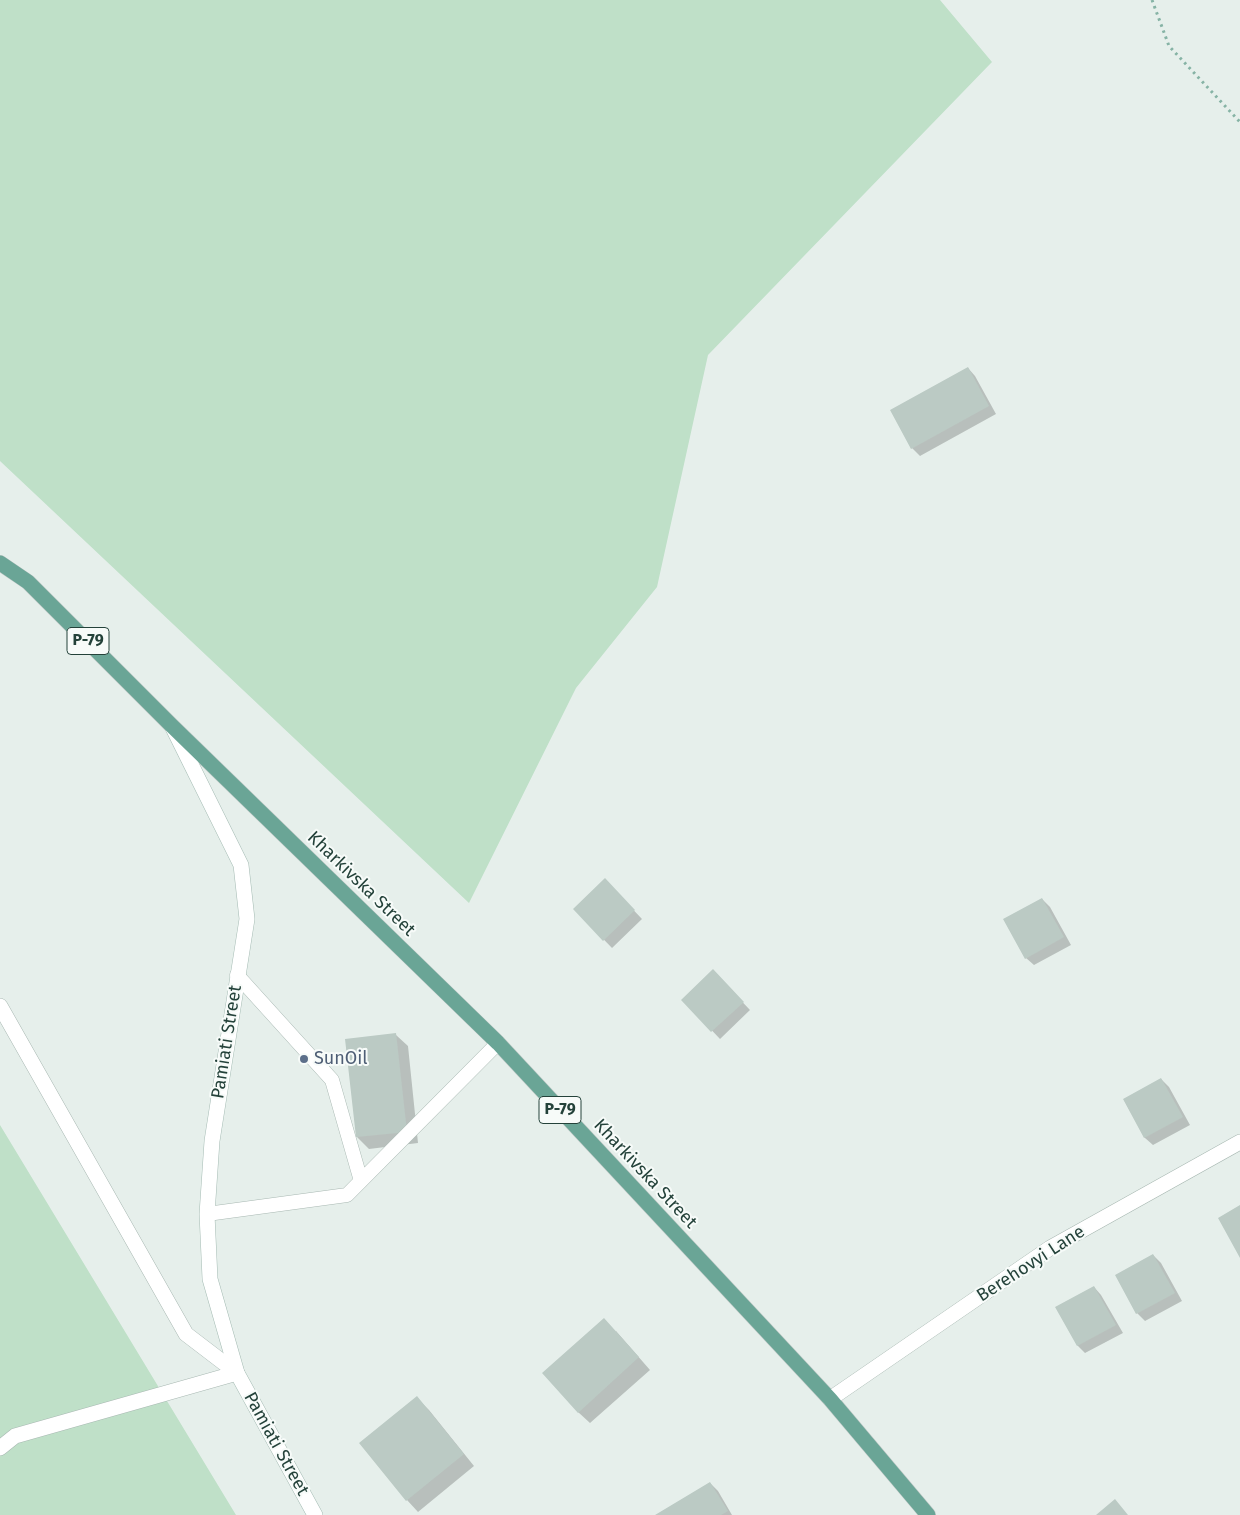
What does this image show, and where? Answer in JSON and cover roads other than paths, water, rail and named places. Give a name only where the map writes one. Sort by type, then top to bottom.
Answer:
[{"type":"main road","name":"Р-79","points":[[0,563],[28,582],[171,725]]},
{"type":"main road","name":"Kharkivska Street","points":[[171,725],[498,1043],[830,1399],[928,1515]]},
{"type":"street","name":"Pamiati Street","points":[[171,725],[241,865],[247,919],[212,1141],[207,1214],[210,1279],[237,1373],[315,1515]]},
{"type":"street","name":"Pamiati Street","points":[[0,1006],[186,1334],[237,1373]]},
{"type":"street","name":"Berehovyi Lane","points":[[830,1399],[1050,1248],[1240,1142]]},
{"type":"street","points":[[0,1448],[15,1436],[237,1373]]},
{"type":"lane","points":[[237,975],[332,1080],[361,1181]]},
{"type":"lane","points":[[207,1214],[347,1195],[498,1043]]},
{"type":"place","name":"SunOil","points":[[304,1059]]}]
